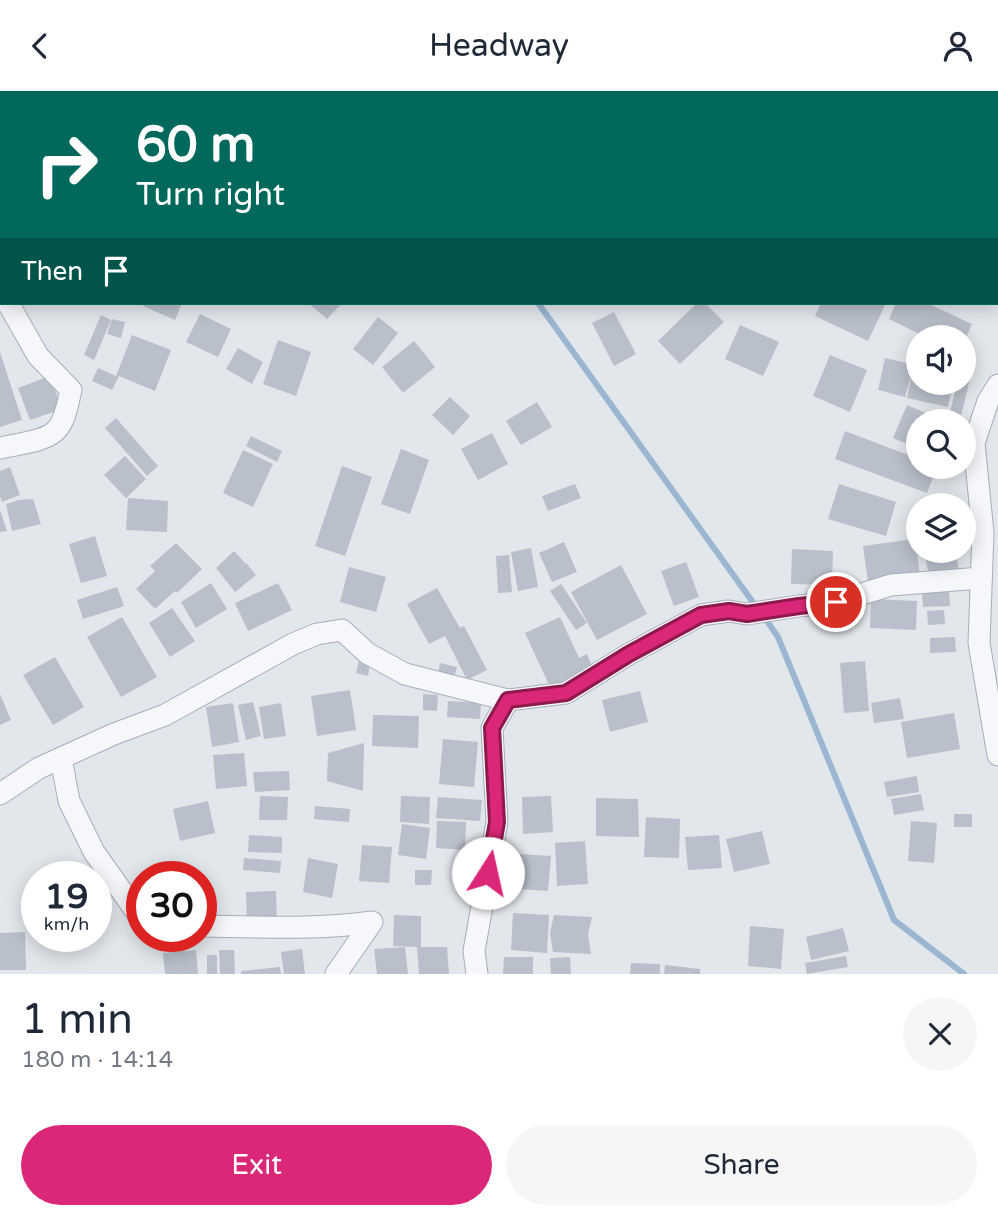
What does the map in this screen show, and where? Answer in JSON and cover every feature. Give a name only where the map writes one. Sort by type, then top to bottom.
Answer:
[{"type":"street","points":[[0,448],[52,434],[63,420],[71,390],[38,356],[9,305]]},
{"type":"street","points":[[998,384],[988,401],[974,443],[990,534],[981,578],[979,643],[998,755]]},
{"type":"street","points":[[0,794],[38,768],[114,734],[165,715],[293,644],[317,634],[342,630],[367,653],[405,674],[508,700],[566,693],[629,654],[701,615],[729,611],[747,614],[836,602],[891,585],[981,578]]},
{"type":"street","points":[[477,974],[474,951],[497,822],[492,728],[508,700]]},
{"type":"street","points":[[61,758],[69,801],[94,852],[126,897]]},
{"type":"street","points":[[217,926],[339,927],[372,922],[336,974]]},
{"type":"building","points":[[143,305],[181,305],[175,320]]},
{"type":"building","points":[[310,305],[340,305],[327,319]]},
{"type":"building","points":[[695,305],[707,305],[724,322],[680,364],[658,341]]},
{"type":"building","points":[[820,305],[885,305],[868,341],[815,316]]},
{"type":"building","points":[[895,305],[931,305],[972,324],[906,325],[906,327],[889,319]]},
{"type":"building","points":[[614,312],[636,354],[614,366],[592,323]]},
{"type":"building","points":[[200,314],[231,329],[218,357],[186,342]]},
{"type":"building","points":[[101,315],[111,320],[94,360],[84,355]]},
{"type":"building","points":[[378,317],[398,333],[373,365],[353,349]]},
{"type":"building","points":[[112,319],[125,322],[121,338],[107,334]]},
{"type":"building","points":[[740,325],[779,342],[763,376],[725,359]]},
{"type":"building","points":[[132,335],[171,350],[155,391],[119,376],[112,390],[92,381],[98,368],[116,376]]},
{"type":"building","points":[[278,340],[311,352],[296,396],[263,384]]},
{"type":"building","points":[[414,341],[435,367],[403,393],[382,367]]},
{"type":"building","points":[[238,348],[263,362],[252,384],[226,369]]},
{"type":"building","points":[[0,352],[22,420],[0,427]]},
{"type":"building","points":[[830,355],[867,370],[850,412],[813,396]]},
{"type":"building","points":[[885,358],[906,363],[905,397],[878,390]]},
{"type":"building","points":[[50,376],[62,409],[30,420],[18,388]]},
{"type":"building","points":[[908,395],[950,395],[948,407],[907,398]]},
{"type":"building","points":[[954,395],[966,395],[963,409],[951,409]]},
{"type":"building","points":[[450,397],[470,416],[453,435],[432,415]]},
{"type":"building","points":[[537,402],[552,427],[521,445],[506,421]]},
{"type":"building","points":[[907,405],[916,409],[906,409],[906,444],[893,438]]},
{"type":"building","points":[[116,418],[158,466],[147,476],[105,428]]},
{"type":"building","points":[[845,431],[906,454],[906,479],[932,479],[927,493],[835,459]]},
{"type":"building","points":[[492,433],[508,464],[478,480],[461,449]]},
{"type":"building","points":[[251,436],[282,451],[277,462],[246,446]]},
{"type":"building","points":[[401,449],[429,460],[410,514],[381,504]]},
{"type":"building","points":[[243,450],[273,464],[253,507],[223,493]]},
{"type":"building","points":[[125,456],[146,479],[126,498],[104,475]]},
{"type":"building","points":[[342,466],[372,477],[345,556],[315,546]]},
{"type":"building","points":[[10,467],[20,495],[2,502],[0,471]]},
{"type":"building","points":[[575,484],[581,498],[548,511],[542,496]]},
{"type":"building","points":[[839,484],[896,502],[886,536],[828,519]]},
{"type":"building","points":[[128,498],[168,501],[167,532],[126,530]]},
{"type":"building","points":[[33,499],[41,524],[12,531],[6,504]]},
{"type":"building","points":[[0,510],[7,531],[0,532]]},
{"type":"building","points":[[95,536],[107,576],[81,583],[69,544]]},
{"type":"building","points":[[906,540],[906,563],[918,563],[920,575],[868,582],[863,546]]},
{"type":"building","points":[[564,542],[577,572],[552,582],[539,553]]},
{"type":"building","points":[[176,543],[202,569],[155,609],[136,589],[155,571],[150,566]]},
{"type":"building","points":[[531,548],[538,587],[518,591],[511,552]]},
{"type":"building","points":[[792,549],[833,551],[832,585],[791,584]]},
{"type":"building","points":[[234,551],[245,563],[238,570],[246,563],[256,575],[235,592],[216,568]]},
{"type":"building","points":[[509,555],[512,592],[498,593],[496,556]]},
{"type":"building","points":[[686,562],[699,597],[674,606],[661,571]]},
{"type":"building","points":[[926,563],[958,563],[959,570],[929,576]]},
{"type":"building","points":[[621,565],[647,614],[597,640],[571,592]]},
{"type":"building","points":[[349,567],[386,577],[376,612],[340,602]]},
{"type":"building","points":[[211,583],[227,609],[196,628],[181,602]]},
{"type":"building","points":[[278,583],[292,610],[248,631],[235,603]]},
{"type":"building","points":[[561,584],[587,623],[576,630],[550,591]]},
{"type":"building","points":[[117,587],[124,606],[83,619],[77,600]]},
{"type":"building","points":[[437,588],[460,628],[464,626],[487,670],[467,680],[445,636],[429,644],[407,604]]},
{"type":"building","points":[[949,591],[950,606],[923,607],[922,592]]},
{"type":"building","points":[[871,599],[917,601],[916,630],[870,628]]},
{"type":"building","points":[[172,608],[195,641],[170,657],[149,623]]},
{"type":"building","points":[[944,610],[945,624],[928,625],[927,611]]},
{"type":"building","points":[[122,617],[157,677],[121,697],[87,637]]},
{"type":"building","points":[[560,617],[579,658],[587,654],[593,668],[550,687],[525,633]]},
{"type":"building","points":[[955,637],[956,652],[930,653],[930,638]]},
{"type":"building","points":[[55,657],[84,707],[53,725],[23,675]]},
{"type":"building","points":[[359,661],[370,664],[368,676],[356,673]]},
{"type":"building","points":[[865,661],[869,711],[844,713],[840,663]]},
{"type":"building","points":[[440,663],[457,667],[454,678],[438,674]]},
{"type":"building","points":[[350,690],[356,730],[317,736],[311,696]]},
{"type":"building","points":[[640,691],[648,722],[610,732],[602,700]]},
{"type":"building","points":[[0,694],[11,720],[0,725]]},
{"type":"building","points":[[423,694],[438,695],[437,711],[423,710]]},
{"type":"building","points":[[900,698],[904,719],[874,723],[871,703]]},
{"type":"building","points":[[448,701],[481,703],[480,719],[447,717]]},
{"type":"building","points":[[253,702],[261,736],[246,740],[238,705]]},
{"type":"building","points":[[233,703],[239,742],[212,747],[206,707]]},
{"type":"building","points":[[281,703],[286,736],[264,739],[259,707]]},
{"type":"building","points":[[954,713],[960,749],[907,758],[901,722]]},
{"type":"building","points":[[373,715],[419,716],[418,748],[372,746]]},
{"type":"building","points":[[443,739],[478,742],[474,787],[439,784]]},
{"type":"building","points":[[364,743],[363,791],[327,781],[328,753]]},
{"type":"building","points":[[244,753],[247,786],[216,789],[213,755]]},
{"type":"building","points":[[289,771],[290,790],[255,792],[253,772]]},
{"type":"building","points":[[917,776],[919,792],[887,797],[884,782]]},
{"type":"building","points":[[921,794],[924,810],[894,815],[891,799]]},
{"type":"building","points":[[260,796],[288,797],[287,820],[259,820]]},
{"type":"building","points":[[401,796],[430,797],[429,824],[400,822]]},
{"type":"building","points":[[551,796],[553,832],[523,834],[522,797]]},
{"type":"building","points":[[438,797],[482,800],[480,821],[436,818]]},
{"type":"building","points":[[596,798],[638,799],[639,837],[596,836]]},
{"type":"building","points":[[208,801],[215,833],[180,841],[173,809]]},
{"type":"building","points":[[315,806],[350,809],[349,822],[314,819]]},
{"type":"building","points":[[954,814],[972,814],[972,827],[954,827]]},
{"type":"building","points":[[646,817],[680,819],[679,858],[644,857]]},
{"type":"building","points":[[437,821],[466,822],[465,850],[436,848]]},
{"type":"building","points":[[911,821],[937,823],[934,863],[908,861]]},
{"type":"building","points":[[402,824],[430,828],[426,859],[398,855]]},
{"type":"building","points":[[762,831],[770,864],[734,872],[726,839]]},
{"type":"building","points":[[249,835],[282,837],[282,853],[248,852]]},
{"type":"building","points":[[719,835],[722,868],[688,870],[685,837]]},
{"type":"building","points":[[585,841],[588,884],[557,886],[555,843]]},
{"type":"building","points":[[362,845],[392,847],[389,883],[359,881]]},
{"type":"building","points":[[520,854],[551,856],[548,891],[518,889]]},
{"type":"building","points":[[244,858],[281,861],[280,873],[243,870]]},
{"type":"building","points":[[308,858],[338,864],[332,898],[303,892]]},
{"type":"building","points":[[415,870],[432,870],[431,885],[415,885]]},
{"type":"building","points":[[276,891],[277,925],[247,925],[246,892]]},
{"type":"building","points":[[513,913],[549,915],[547,953],[511,950]]},
{"type":"building","points":[[394,915],[421,916],[421,947],[447,947],[449,974],[419,974],[417,947],[393,946]]},
{"type":"building","points":[[554,915],[592,917],[588,934],[591,954],[553,952],[550,933]]},
{"type":"building","points":[[750,926],[784,929],[781,969],[748,966]]},
{"type":"building","points":[[843,928],[849,951],[811,960],[806,937]]},
{"type":"building","points":[[21,932],[21,952],[26,952],[26,970],[0,970],[0,933]]},
{"type":"building","points":[[405,947],[408,974],[377,974],[374,949]]},
{"type":"building","points":[[302,949],[305,974],[284,974],[281,952]]},
{"type":"building","points":[[219,950],[234,950],[235,974],[220,974]]},
{"type":"building","points":[[196,952],[198,974],[165,974],[163,953]]},
{"type":"building","points":[[207,955],[217,955],[217,974],[207,974]]},
{"type":"building","points":[[846,956],[848,967],[807,974],[805,963]]},
{"type":"building","points":[[504,957],[533,957],[533,974],[503,974]]},
{"type":"building","points":[[570,957],[571,974],[551,974],[550,958]]},
{"type":"building","points":[[631,963],[660,964],[660,974],[630,974]]},
{"type":"building","points":[[665,965],[700,969],[700,974],[664,974]]},
{"type":"building","points":[[280,967],[281,974],[241,974],[241,971]]},
{"type":"waterway","points":[[539,305],[757,608]]},
{"type":"waterway","points":[[764,617],[778,637],[894,920],[964,974]]},
{"type":"route","points":[[488,873],[497,822],[492,728],[508,700],[566,693],[629,654],[701,615],[729,611],[747,614],[836,602]]}]
